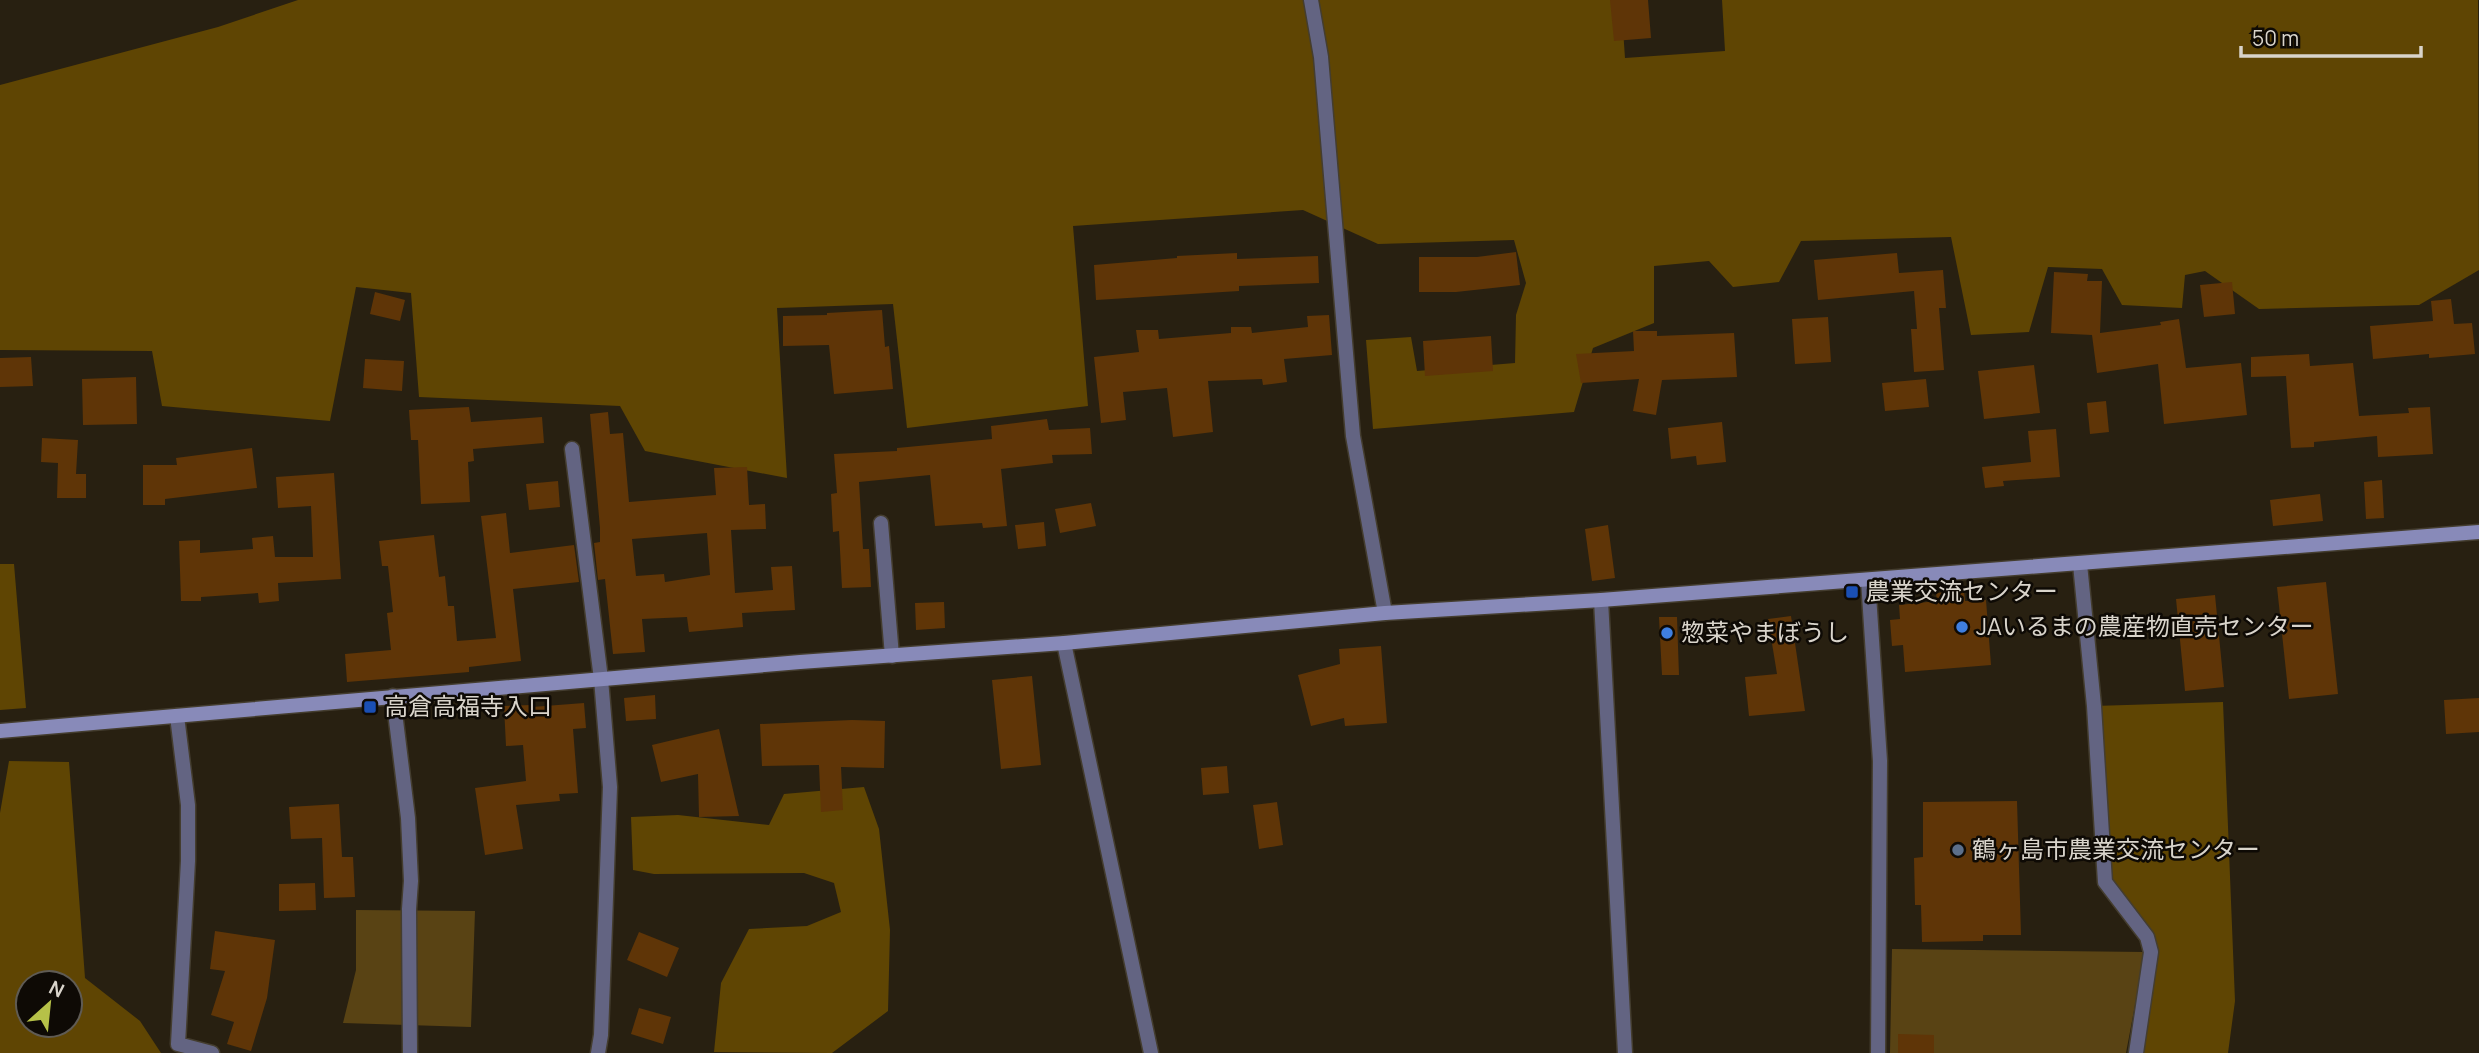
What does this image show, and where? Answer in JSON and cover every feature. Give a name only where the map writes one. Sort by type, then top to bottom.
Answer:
[{"type":"street","points":[[1311,0],[1321,57],[1353,436],[1385,613]]},
{"type":"street","points":[[572,449],[601,679],[610,787],[601,1035],[598,1053]]},
{"type":"street","points":[[881,523],[892,656]]},
{"type":"street","points":[[0,731],[393,696],[1065,643],[1385,613],[1601,600],[2479,532]]},
{"type":"street","points":[[2080,564],[2094,706],[2105,882],[2147,937],[2151,952],[2136,1053]]},
{"type":"street","points":[[1868,580],[1880,761],[1878,1053]]},
{"type":"street","points":[[1601,600],[1625,1053]]},
{"type":"street","points":[[1065,643],[1151,1053]]},
{"type":"street","points":[[393,696],[408,818],[411,881],[410,1053]]},
{"type":"street","points":[[177,716],[188,805],[188,861],[178,1044],[212,1053]]},
{"type":"shaded area","points":[[298,0],[1621,0],[1625,58],[1725,51],[1722,0],[2478,0],[2479,270],[2419,305],[2259,309],[2205,271],[2185,275],[2182,308],[2122,305],[2102,269],[2048,267],[2029,332],[1971,335],[1951,237],[1801,241],[1779,282],[1733,287],[1709,261],[1654,266],[1654,323],[1593,348],[1574,412],[1373,429],[1366,340],[1411,337],[1417,371],[1515,363],[1516,315],[1526,283],[1514,240],[1378,244],[1303,210],[1073,226],[1088,406],[907,428],[893,304],[777,308],[787,478],[645,451],[620,406],[419,397],[411,293],[356,287],[330,421],[162,406],[152,351],[0,350],[0,85],[218,27]]},
{"type":"shaded area","points":[[0,564],[14,564],[26,708],[0,710]]},
{"type":"shaded area","points":[[2223,702],[2235,1001],[2228,1053],[2136,1053],[2151,952],[2105,882],[2094,706]]},
{"type":"shaded area","points":[[9,761],[69,762],[85,978],[140,1021],[161,1053],[0,1053],[0,813]]},
{"type":"shaded area","points":[[864,787],[879,829],[890,930],[888,1011],[832,1053],[714,1052],[721,983],[749,929],[807,926],[841,912],[834,883],[804,873],[654,874],[633,870],[631,817],[678,815],[769,825],[784,794]]},
{"type":"shaded area","points":[[356,910],[475,911],[471,1027],[343,1023],[356,970]]},
{"type":"shaded area","points":[[1892,949],[2145,952],[2126,1053],[1890,1053]]},
{"type":"building","points":[[1610,0],[1648,0],[1651,38],[1614,41]]},
{"type":"building","points":[[1516,252],[1520,285],[1456,292],[1419,292],[1419,257],[1477,257]]},
{"type":"building","points":[[1237,253],[1237,259],[1318,256],[1319,283],[1239,286],[1239,291],[1096,300],[1094,265]]},
{"type":"building","points":[[1897,253],[1899,273],[1943,270],[1946,308],[1939,308],[1944,370],[1914,372],[1911,329],[1917,329],[1914,291],[1818,300],[1814,260]]},
{"type":"building","points":[[2054,272],[2088,274],[2087,281],[2102,281],[2100,333],[2161,325],[2160,322],[2179,319],[2186,368],[2241,363],[2247,415],[2164,424],[2158,364],[2097,373],[2092,335],[2051,333]]},
{"type":"building","points":[[2232,282],[2235,314],[2204,317],[2200,285]]},
{"type":"building","points":[[375,292],[405,300],[400,321],[370,314]]},
{"type":"building","points":[[2451,299],[2454,324],[2472,323],[2475,354],[2429,358],[2429,354],[2373,359],[2370,326],[2433,321],[2431,301]]},
{"type":"building","points":[[882,310],[885,347],[889,346],[893,389],[834,394],[829,345],[783,346],[783,316]]},
{"type":"building","points":[[1329,315],[1332,355],[1284,359],[1287,382],[1263,385],[1262,379],[1208,381],[1213,432],[1173,437],[1167,388],[1123,392],[1126,420],[1101,423],[1094,357],[1139,352],[1136,330],[1158,330],[1159,339],[1231,333],[1231,327],[1251,327],[1252,333],[1308,327],[1307,316]]},
{"type":"building","points":[[1828,317],[1831,362],[1795,364],[1792,319]]},
{"type":"building","points":[[1633,331],[1657,331],[1657,336],[1734,333],[1737,377],[1662,380],[1656,415],[1633,411],[1639,379],[1581,383],[1576,354],[1634,351]]},
{"type":"building","points":[[1491,336],[1493,371],[1425,376],[1423,341]]},
{"type":"building","points":[[2309,354],[2310,366],[2353,363],[2359,416],[2409,413],[2408,408],[2430,407],[2433,454],[2378,457],[2377,436],[2314,442],[2314,447],[2291,448],[2286,376],[2251,377],[2251,357]]},
{"type":"building","points":[[31,357],[33,386],[0,387],[0,358]]},
{"type":"building","points":[[365,359],[404,361],[402,391],[363,388]]},
{"type":"building","points":[[2034,365],[2040,413],[1984,419],[1978,371]]},
{"type":"building","points":[[136,377],[137,424],[83,425],[82,379]]},
{"type":"building","points":[[1926,379],[1929,407],[1885,411],[1882,383]]},
{"type":"building","points":[[2106,401],[2109,432],[2090,434],[2087,403]]},
{"type":"building","points":[[469,407],[471,422],[542,417],[544,443],[473,449],[474,461],[468,462],[470,502],[421,504],[418,440],[411,440],[409,410]]},
{"type":"building","points":[[608,412],[610,434],[623,433],[629,502],[716,495],[714,468],[747,467],[749,505],[765,504],[766,529],[731,530],[735,593],[773,590],[771,567],[792,566],[795,610],[742,613],[743,627],[689,632],[687,617],[642,619],[645,652],[613,654],[605,579],[598,580],[594,543],[600,542],[600,528],[590,414]],"holes":[[[707,533],[710,575],[665,582],[664,574],[636,576],[632,539]]]},
{"type":"building","points":[[1047,419],[1049,430],[1090,428],[1092,454],[1052,455],[1053,463],[1001,469],[1007,526],[983,528],[982,523],[935,526],[930,475],[859,482],[863,549],[869,549],[871,587],[842,588],[839,531],[833,532],[831,494],[837,493],[834,454],[897,451],[897,448],[992,439],[991,426]]},
{"type":"building","points":[[1722,422],[1726,462],[1697,465],[1696,456],[1671,459],[1668,428]]},
{"type":"building","points":[[2056,429],[2060,477],[2003,481],[2004,486],[1985,488],[1982,467],[2031,462],[2028,431]]},
{"type":"building","points":[[42,438],[78,440],[76,474],[86,474],[86,498],[57,498],[58,463],[41,462]]},
{"type":"building","points":[[252,448],[257,488],[165,499],[165,505],[143,505],[143,465],[177,465],[176,458]]},
{"type":"building","points":[[334,473],[341,579],[278,583],[279,601],[259,603],[258,593],[181,601],[179,541],[200,540],[200,553],[253,549],[252,538],[273,536],[275,557],[313,557],[311,506],[278,508],[276,477]]},
{"type":"building","points":[[2382,480],[2384,518],[2366,519],[2364,482]]},
{"type":"building","points":[[558,481],[560,507],[529,510],[526,484]]},
{"type":"building","points":[[2320,494],[2323,521],[2273,526],[2270,500]]},
{"type":"building","points":[[1091,503],[1096,526],[1060,533],[1055,509]]},
{"type":"building","points":[[506,513],[510,553],[574,545],[579,582],[513,589],[521,661],[469,667],[469,672],[347,682],[345,654],[391,650],[387,613],[393,612],[388,566],[382,566],[379,541],[434,535],[439,577],[445,576],[448,606],[454,606],[457,641],[496,638],[481,516]]},
{"type":"building","points":[[1044,522],[1046,546],[1018,549],[1015,525]]},
{"type":"building","points":[[1608,525],[1615,578],[1592,581],[1585,529]]},
{"type":"building","points":[[2326,582],[2338,694],[2289,699],[2277,587]]},
{"type":"building","points":[[1964,591],[1965,601],[1986,600],[1991,665],[1905,672],[1903,645],[1892,646],[1890,620],[1900,619],[1899,605],[1937,601],[1936,593]]},
{"type":"building","points":[[2215,595],[2224,687],[2185,691],[2176,599]]},
{"type":"building","points":[[944,602],[945,628],[916,630],[915,603]]},
{"type":"building","points":[[1791,616],[1805,711],[1749,716],[1745,677],[1777,674],[1768,619]]},
{"type":"building","points":[[1659,617],[1677,617],[1679,675],[1662,675]]},
{"type":"building","points":[[1381,646],[1387,723],[1345,726],[1344,718],[1311,726],[1298,675],[1340,664],[1339,649]]},
{"type":"building","points":[[1032,676],[1041,765],[1001,769],[992,680]]},
{"type":"building","points":[[655,695],[656,719],[626,721],[624,698]]},
{"type":"building","points":[[2479,698],[2479,732],[2446,734],[2444,700]]},
{"type":"building","points":[[584,703],[586,728],[573,729],[578,793],[559,794],[560,801],[516,805],[523,849],[485,855],[475,788],[526,781],[523,745],[506,746],[504,706]]},
{"type":"building","points":[[885,721],[884,768],[841,767],[843,810],[821,812],[819,765],[762,766],[760,724]]},
{"type":"building","points":[[719,729],[739,816],[699,817],[698,774],[661,782],[652,745]]},
{"type":"building","points":[[1227,766],[1229,793],[1203,795],[1201,768]]},
{"type":"building","points":[[2017,801],[2021,935],[1983,935],[1983,941],[1922,942],[1921,905],[1915,905],[1914,858],[1923,857],[1923,802]]},
{"type":"building","points":[[1277,802],[1283,845],[1259,849],[1253,805]]},
{"type":"building","points":[[339,804],[342,857],[353,857],[355,897],[324,898],[322,838],[291,839],[289,807]]},
{"type":"building","points":[[315,883],[316,910],[279,911],[279,884]]},
{"type":"building","points":[[215,931],[275,940],[267,998],[251,1051],[227,1044],[234,1022],[211,1015],[225,971],[210,969]]},
{"type":"building","points":[[639,932],[679,948],[667,977],[627,960]]},
{"type":"building","points":[[639,1008],[671,1017],[663,1044],[631,1034]]},
{"type":"building","points":[[1898,1034],[1934,1035],[1934,1053],[1898,1053]]},
{"type":"place","name":"農業交流センター","points":[[1852,592]]},
{"type":"place","name":"JAいるまの農産物直売センター","points":[[1962,627]]},
{"type":"place","name":"惣菜やまぼうし","points":[[1667,633]]},
{"type":"place","name":"高倉高福寺入口","points":[[370,707]]},
{"type":"place","name":"鶴ヶ島市農業交流センター","points":[[1958,850]]}]
